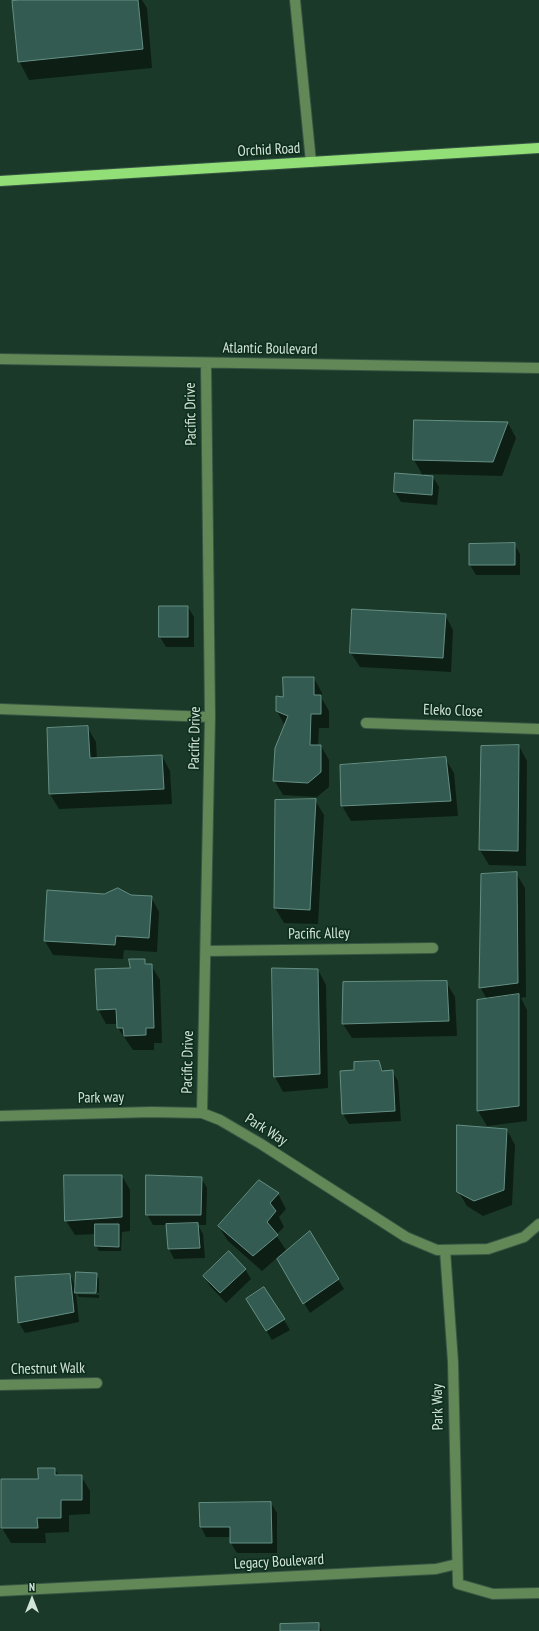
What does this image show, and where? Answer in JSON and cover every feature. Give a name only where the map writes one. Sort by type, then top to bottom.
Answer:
[{"type":"main road","name":"Orchid Road","points":[[0,181],[539,148]]},
{"type":"street","points":[[295,0],[311,162]]},
{"type":"street","name":"Atlantic Boulevard","points":[[0,359],[539,368]]},
{"type":"street","name":"Pacific Drive","points":[[202,1113],[210,717],[206,363]]},
{"type":"street","points":[[0,709],[210,717]]},
{"type":"street","name":"Eleko Close","points":[[366,723],[539,729]]},
{"type":"street","name":"Pacific Alley","points":[[206,951],[433,948]]},
{"type":"street","name":"Park way","points":[[0,1116],[143,1112],[202,1113]]},
{"type":"street","name":"Park Way","points":[[202,1113],[220,1120],[261,1144],[406,1237],[441,1250],[452,1362],[457,1564]]},
{"type":"street","points":[[441,1250],[488,1249],[524,1237],[539,1224]]},
{"type":"street","name":"Chestnut Walk","points":[[0,1385],[97,1383]]},
{"type":"street","points":[[457,1564],[458,1584],[494,1594],[539,1593]]},
{"type":"street","name":"Legacy Boulevard","points":[[0,1591],[436,1569],[457,1564]]},
{"type":"building","points":[[138,0],[143,49],[18,62],[12,1]]},
{"type":"building","points":[[414,420],[508,422],[493,462],[413,460]]},
{"type":"building","points":[[395,473],[433,476],[432,495],[394,492]]},
{"type":"building","points":[[515,543],[515,565],[469,565],[469,544]]},
{"type":"building","points":[[159,606],[188,606],[188,637],[159,637]]},
{"type":"building","points":[[352,609],[446,614],[443,658],[350,653]]},
{"type":"building","points":[[283,677],[314,677],[314,695],[321,695],[321,714],[311,714],[310,745],[321,745],[321,772],[308,783],[273,781],[275,748],[288,716],[276,711],[276,696],[283,697]]},
{"type":"building","points":[[88,726],[90,758],[162,755],[164,789],[49,794],[47,728]]},
{"type":"building","points":[[519,745],[518,851],[479,850],[481,746]]},
{"type":"building","points":[[446,757],[451,801],[341,806],[340,765]]},
{"type":"building","points":[[316,799],[310,910],[274,908],[275,800]]},
{"type":"building","points":[[517,872],[518,983],[479,988],[481,874]]},
{"type":"building","points":[[118,888],[131,895],[152,896],[149,938],[116,936],[115,945],[44,941],[47,890],[104,894]]},
{"type":"building","points":[[129,959],[145,959],[145,964],[152,964],[154,1028],[146,1028],[146,1035],[124,1036],[123,1028],[117,1028],[116,1009],[97,1010],[95,969],[130,968]]},
{"type":"building","points":[[272,968],[318,969],[320,1074],[274,1077]]},
{"type":"building","points":[[447,981],[449,1021],[342,1024],[343,982]]},
{"type":"building","points":[[519,994],[519,1106],[477,1111],[477,1000]]},
{"type":"building","points":[[379,1061],[382,1071],[393,1070],[395,1111],[342,1114],[340,1071],[354,1070],[354,1062]]},
{"type":"building","points":[[457,1125],[507,1129],[504,1190],[474,1201],[457,1192]]},
{"type":"building","points":[[64,1175],[122,1175],[122,1217],[65,1221]]},
{"type":"building","points":[[146,1175],[202,1177],[201,1215],[146,1215]]},
{"type":"building","points":[[259,1180],[279,1193],[270,1203],[276,1211],[267,1222],[278,1235],[253,1256],[218,1226]]},
{"type":"building","points":[[198,1223],[200,1248],[168,1249],[166,1224]]},
{"type":"building","points":[[95,1224],[119,1224],[119,1247],[95,1246]]},
{"type":"building","points":[[310,1231],[339,1279],[303,1304],[277,1259]]},
{"type":"building","points":[[229,1251],[246,1269],[220,1293],[203,1276]]},
{"type":"building","points":[[76,1272],[97,1273],[96,1293],[75,1293]]},
{"type":"building","points":[[70,1274],[74,1312],[18,1323],[15,1277]]},
{"type":"building","points":[[264,1287],[285,1319],[266,1331],[246,1299]]},
{"type":"building","points":[[38,1468],[55,1468],[55,1475],[82,1475],[82,1500],[61,1500],[61,1518],[37,1518],[38,1528],[1,1528],[1,1479],[38,1479]]},
{"type":"building","points":[[271,1502],[272,1543],[230,1543],[230,1527],[200,1527],[199,1503]]},
{"type":"building","points":[[319,1623],[319,1631],[280,1631],[280,1624]]}]
